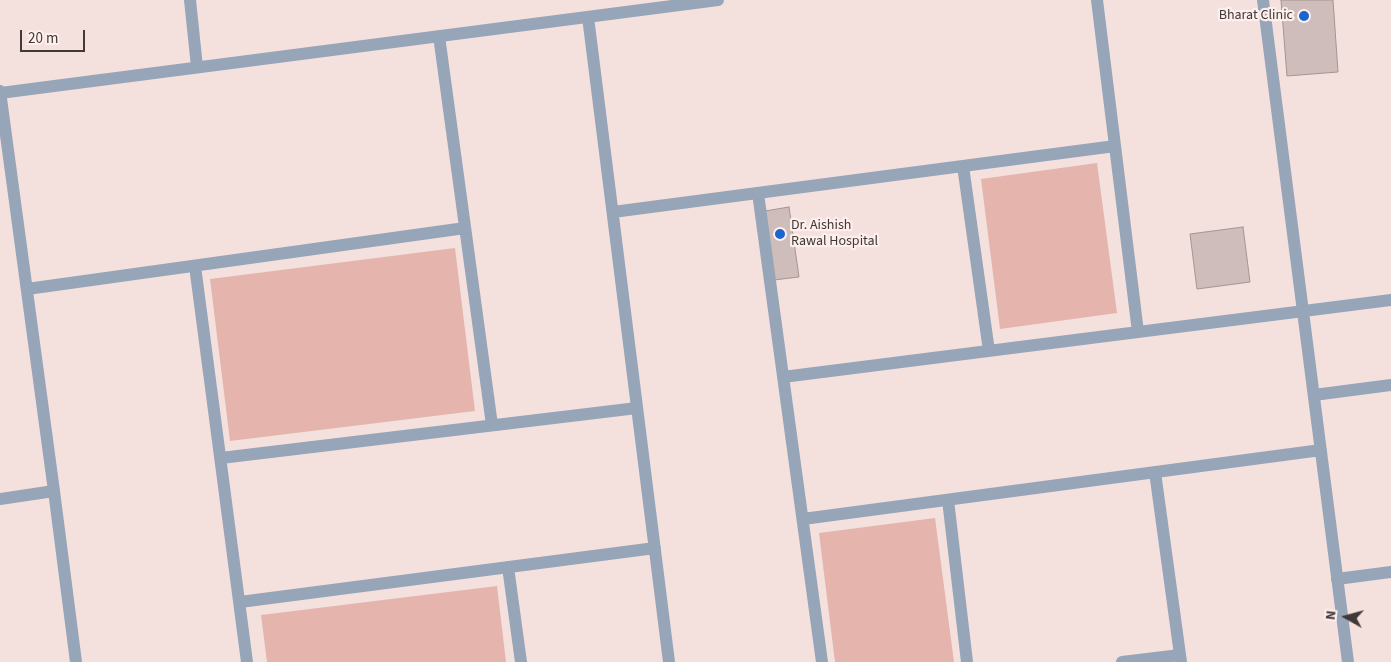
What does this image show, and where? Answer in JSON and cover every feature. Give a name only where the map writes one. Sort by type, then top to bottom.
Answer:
[{"type":"street","points":[[190,0],[197,67]]},
{"type":"street","points":[[76,662],[0,92],[711,0]]},
{"type":"street","points":[[1097,0],[1138,332]]},
{"type":"street","points":[[1263,0],[1348,662]]},
{"type":"street","points":[[588,17],[670,662]]},
{"type":"street","points":[[439,36],[492,426]]},
{"type":"street","points":[[613,212],[1115,146]]},
{"type":"street","points":[[963,166],[989,351]]},
{"type":"street","points":[[758,193],[822,662]]},
{"type":"street","points":[[27,289],[465,228]]},
{"type":"street","points":[[195,266],[247,662]]},
{"type":"street","points":[[784,377],[1391,300]]},
{"type":"street","points":[[1314,396],[1391,385]]},
{"type":"street","points":[[221,458],[637,408]]},
{"type":"street","points":[[803,519],[1321,450]]},
{"type":"street","points":[[1122,662],[1181,658],[1155,472]]},
{"type":"street","points":[[0,499],[54,491]]},
{"type":"street","points":[[948,500],[967,662]]},
{"type":"street","points":[[240,602],[655,548]]},
{"type":"street","points":[[508,567],[521,662]]},
{"type":"street","points":[[1337,580],[1391,572]]},
{"type":"shaded area","points":[[1097,163],[1117,313],[1000,329],[981,179]]},
{"type":"shaded area","points":[[455,248],[475,411],[230,441],[210,279]]},
{"type":"shaded area","points":[[935,518],[954,662],[835,662],[819,533]]},
{"type":"shaded area","points":[[497,586],[506,662],[267,662],[261,615]]},
{"type":"building","points":[[1281,0],[1333,0],[1338,72],[1287,76]]},
{"type":"building","points":[[789,207],[799,277],[774,280],[765,211]]},
{"type":"building","points":[[1243,227],[1250,282],[1197,289],[1190,234]]},
{"type":"place","name":"Bharat Clinic","points":[[1304,16]]},
{"type":"place","name":"Dr. Aishish Rawal Hospital","points":[[780,234]]}]
